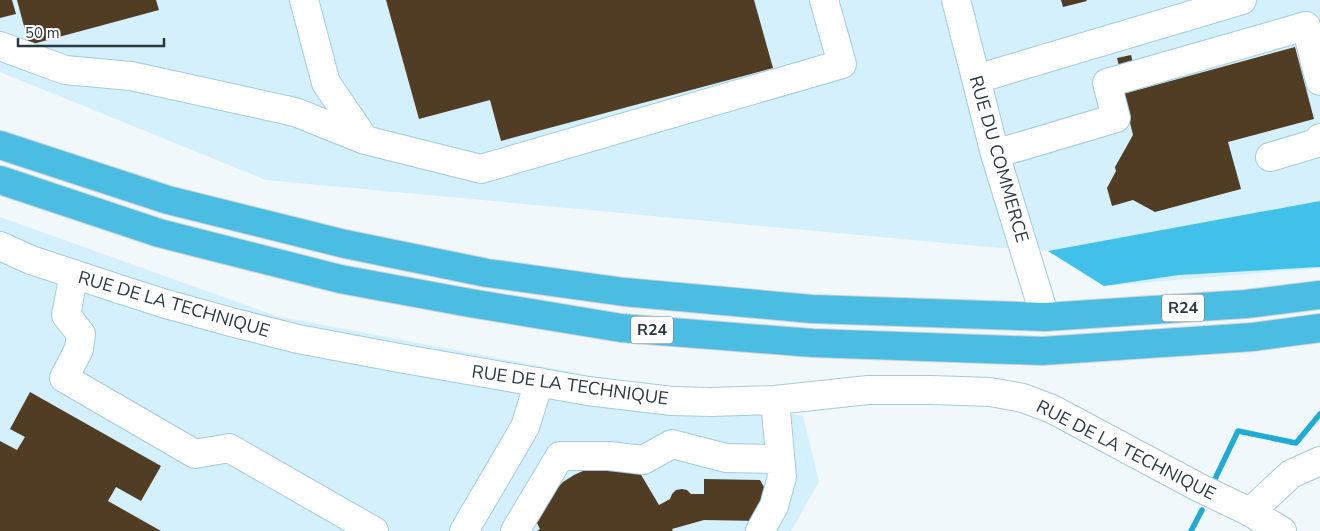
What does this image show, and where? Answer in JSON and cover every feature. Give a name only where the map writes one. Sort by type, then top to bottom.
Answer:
[{"type":"highway","name":"R24","points":[[0,145],[168,200],[345,244],[487,273],[624,292],[812,309],[1045,317],[1246,304],[1320,295]]},
{"type":"highway","name":"R24","points":[[0,180],[159,233],[340,279],[470,304],[621,328],[813,343],[1042,351],[1253,337],[1320,328]]},
{"type":"street","points":[[304,0],[326,83],[365,140]]},
{"type":"street","points":[[0,46],[65,70],[131,76],[295,112],[365,140],[481,169],[842,64],[824,0]]},
{"type":"street","name":"RUE DU COMMERCE","points":[[956,0],[995,154],[1045,317]]},
{"type":"street","points":[[976,79],[1242,0]]},
{"type":"street","points":[[995,154],[1116,118],[1107,83],[1306,26],[1320,80]]},
{"type":"street","points":[[1270,157],[1317,143],[1320,138]]},
{"type":"street","name":"RUE DE LA TECHNIQUE","points":[[0,246],[32,260],[166,304],[298,339],[588,391],[672,401],[711,402],[774,400],[868,390],[990,392],[1023,398],[1052,409],[1208,492],[1250,512],[1282,531]]},
{"type":"street","points":[[74,274],[66,315],[81,334],[79,349],[64,378],[195,454],[229,448],[374,531]]},
{"type":"street","points":[[464,531],[526,427],[539,382]]},
{"type":"street","points":[[760,531],[774,506],[782,476],[774,400]]},
{"type":"street","points":[[515,531],[560,456],[609,456],[643,460],[672,444],[726,458],[780,459]]},
{"type":"street","points":[[1250,512],[1291,474],[1320,461]]},
{"type":"shaded area","points":[[0,0],[1320,0],[1320,268],[1104,286],[1048,251],[266,180],[0,72]]},
{"type":"shaded area","points":[[1320,201],[1320,267],[1179,275],[1104,286],[1048,251]]},
{"type":"shaded area","points":[[0,217],[276,316],[803,416],[819,482],[791,531],[0,531]]},
{"type":"building","points":[[0,0],[12,0],[16,14],[0,18]]},
{"type":"building","points":[[17,0],[156,0],[159,10],[29,45]]},
{"type":"building","points":[[386,0],[754,0],[773,68],[501,141],[490,100],[419,119]]},
{"type":"building","points":[[1061,0],[1086,0],[1087,1],[1063,7]]},
{"type":"building","points":[[1295,47],[1314,119],[1228,142],[1241,189],[1155,212],[1133,200],[1112,206],[1107,188],[1116,171],[1115,167],[1133,135],[1123,94]]},
{"type":"building","points":[[1131,55],[1133,63],[1119,66],[1117,58]]},
{"type":"building","points":[[30,392],[161,466],[141,501],[116,487],[108,501],[161,531],[0,531],[0,441],[17,450],[25,437],[10,429]]},
{"type":"building","points":[[633,464],[659,505],[670,499],[676,490],[687,490],[691,494],[704,494],[704,479],[760,480],[772,501],[760,521],[704,520],[672,529],[673,531],[537,531],[540,529],[535,519],[540,516],[554,491],[563,482],[585,470]]},
{"type":"waterway","points":[[1214,481],[1238,431],[1296,443],[1320,414]]},
{"type":"waterway","points":[[1191,531],[1202,510]]}]
